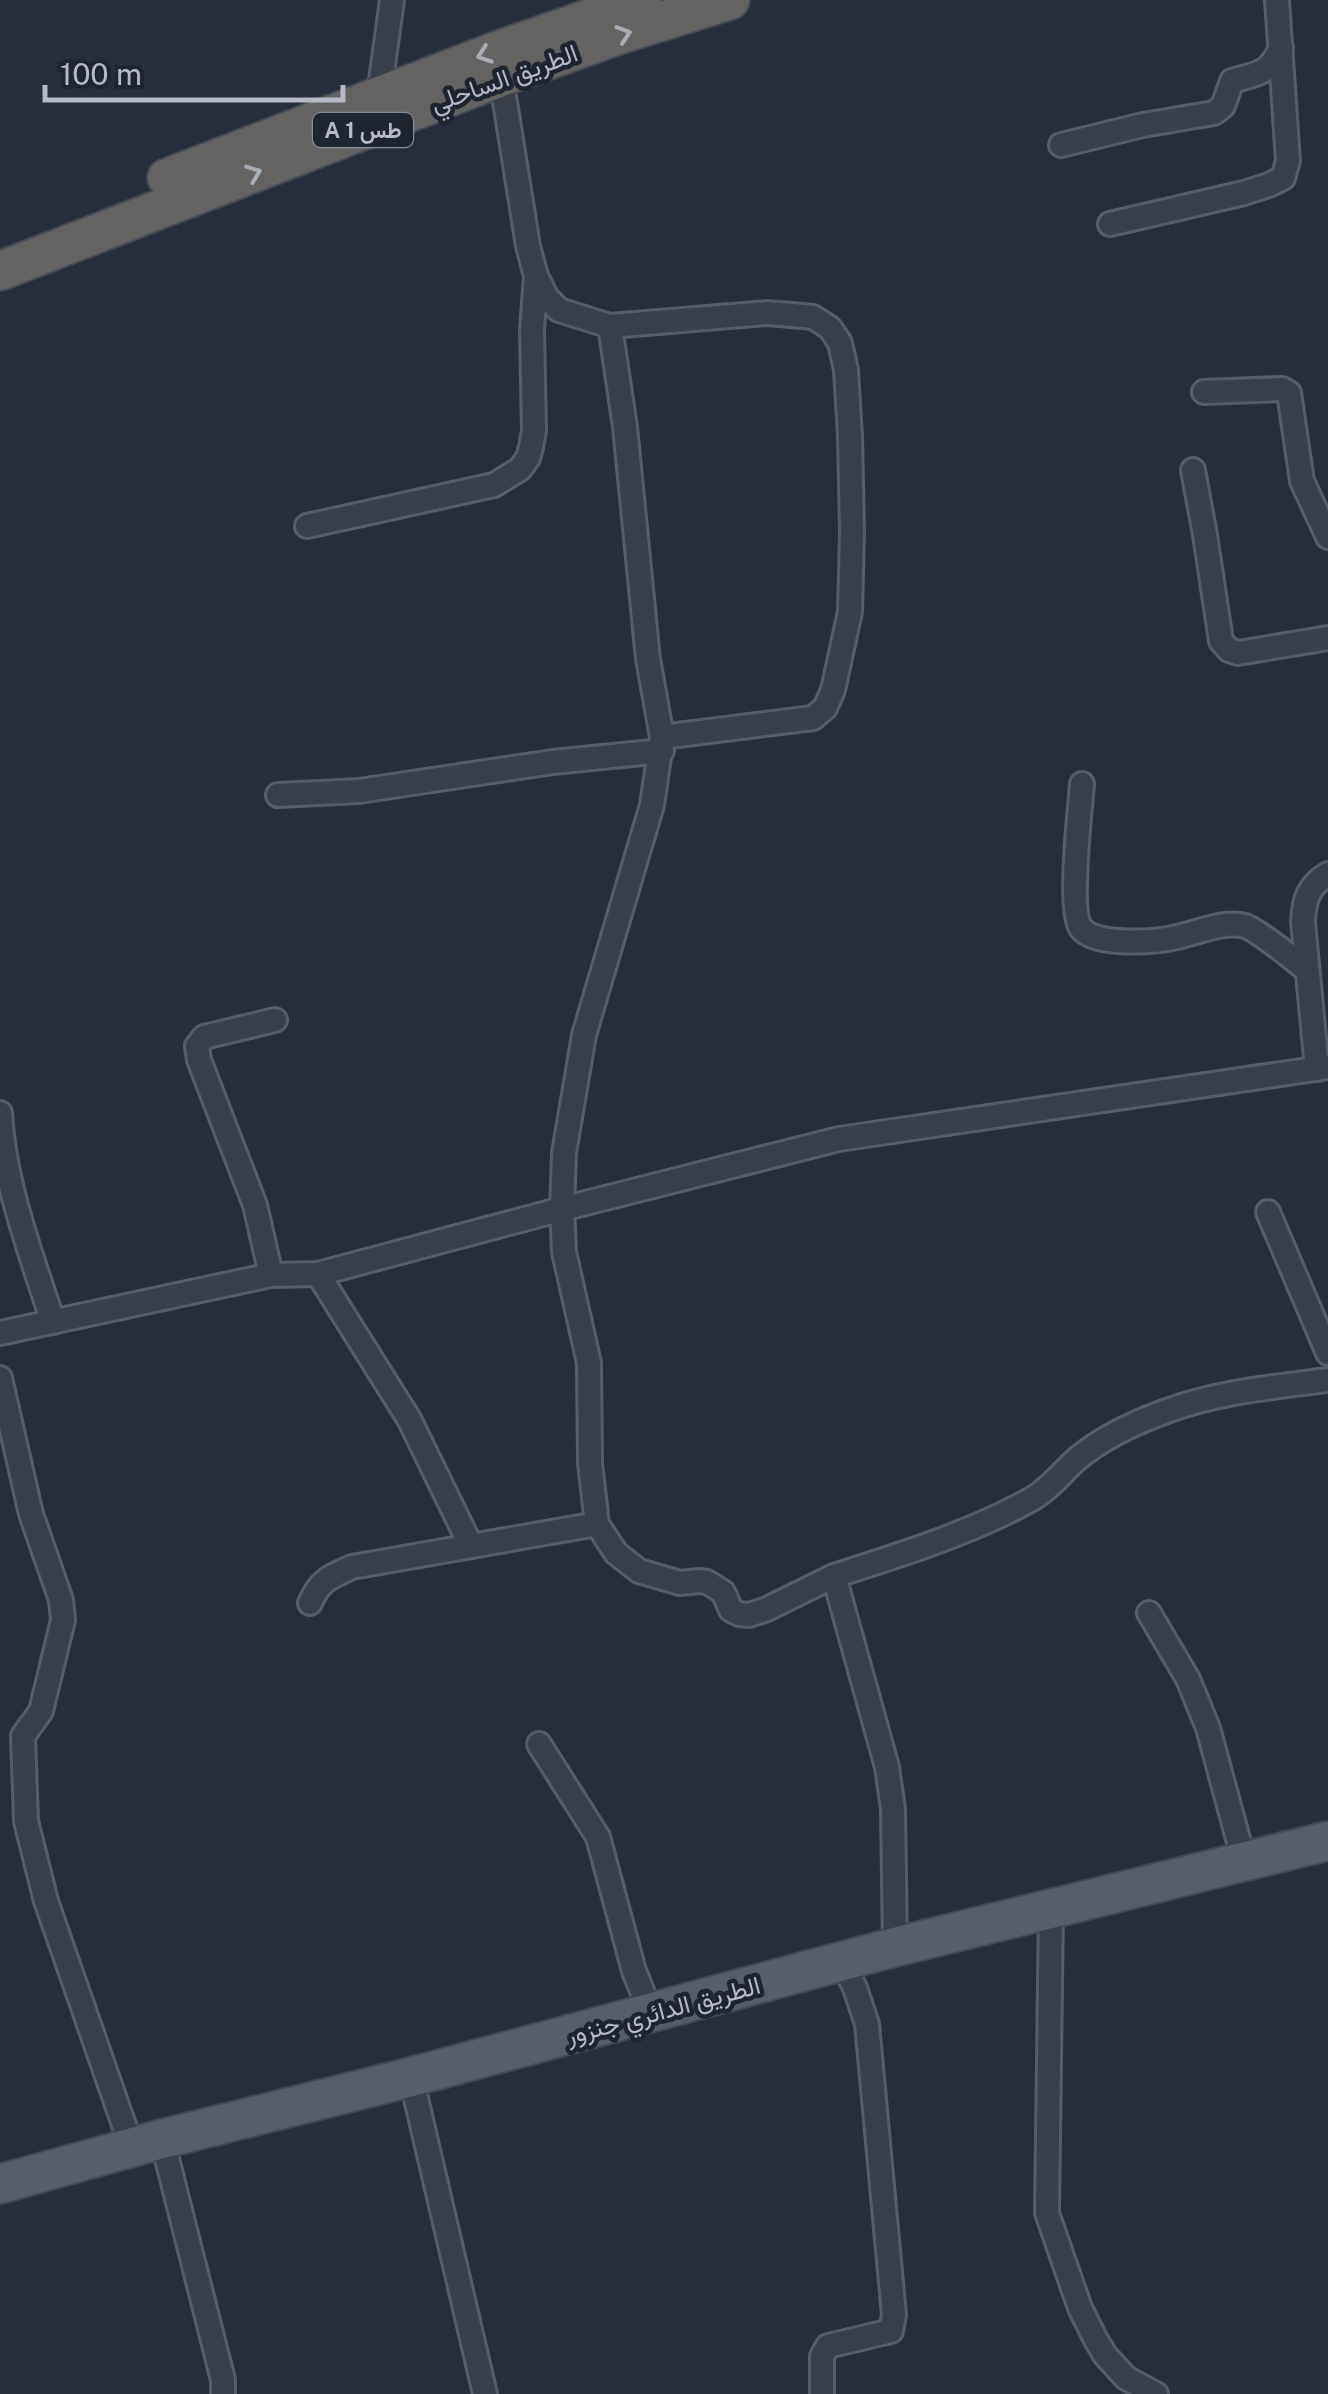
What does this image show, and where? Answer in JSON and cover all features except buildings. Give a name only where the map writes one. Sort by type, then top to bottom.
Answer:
[{"type":"highway","name":"الطريق الساحلي","points":[[0,244],[379,95],[642,0]]},
{"type":"highway","name":"الطريق الساحلي","points":[[0,271],[501,77],[730,0]]},
{"type":"main road","name":"الطريق الدائري جنزور","points":[[0,2184],[895,1946],[1328,1842]]},
{"type":"street","points":[[379,95],[392,0]]},
{"type":"street","points":[[1110,224],[1244,193],[1283,178],[1288,162],[1277,0]]},
{"type":"street","points":[[1061,145],[1144,124],[1214,114],[1223,106],[1232,82],[1265,72],[1280,48]]},
{"type":"street","points":[[278,795],[359,791],[812,718],[825,708],[833,690],[850,612],[852,532],[846,370],[840,343],[830,328],[812,317],[767,313],[610,326],[560,310],[547,298],[536,276],[528,246],[501,77]]},
{"type":"street","points":[[307,526],[494,485],[520,469],[528,458],[534,431],[532,329],[536,276]]},
{"type":"street","points":[[610,326],[648,659],[662,744],[652,805],[584,1034],[564,1153],[562,1209],[564,1252],[589,1363],[590,1463],[597,1524],[616,1553],[639,1571],[680,1584],[699,1580],[716,1586],[731,1610],[749,1615],[834,1576],[983,1522],[1033,1498],[1090,1450],[1162,1412],[1195,1401],[1328,1380]]},
{"type":"street","points":[[1204,392],[1282,389],[1289,394],[1302,481],[1328,537]]},
{"type":"street","points":[[1193,470],[1220,641],[1228,650],[1238,653],[1328,638]]},
{"type":"street","points":[[1082,784],[1075,894],[1078,925],[1086,934],[1144,942],[1231,924],[1246,926],[1307,970]]},
{"type":"street","points":[[0,1332],[272,1275],[318,1274],[839,1139],[1323,1068],[1307,970],[1304,904],[1308,890],[1328,874]]},
{"type":"street","points":[[272,1275],[255,1205],[197,1046],[204,1037],[275,1020]]},
{"type":"street","points":[[0,1113],[7,1164],[52,1322]]},
{"type":"street","points":[[1268,1212],[1328,1352]]},
{"type":"street","points":[[318,1274],[409,1419],[471,1546]]},
{"type":"street","points":[[0,1378],[31,1514],[61,1600],[62,1620],[41,1711],[23,1736],[26,1821],[46,1902],[147,2143],[223,2380],[223,2394]]},
{"type":"street","points":[[310,1603],[316,1588],[352,1567],[597,1524]]},
{"type":"street","points":[[834,1576],[887,1767],[893,1809],[895,1946]]},
{"type":"street","points":[[1149,1614],[1188,1679],[1208,1728],[1244,1861]]},
{"type":"street","points":[[538,1744],[598,1837],[629,1954],[651,2013]]},
{"type":"street","points":[[1051,1908],[1046,2208],[1080,2308],[1096,2340],[1126,2378],[1156,2394]]},
{"type":"street","points":[[822,2394],[822,2356],[828,2346],[891,2331],[894,2314],[872,2062],[866,2024],[842,1961]]},
{"type":"street","points":[[412,2077],[483,2388],[458,2394]]}]
